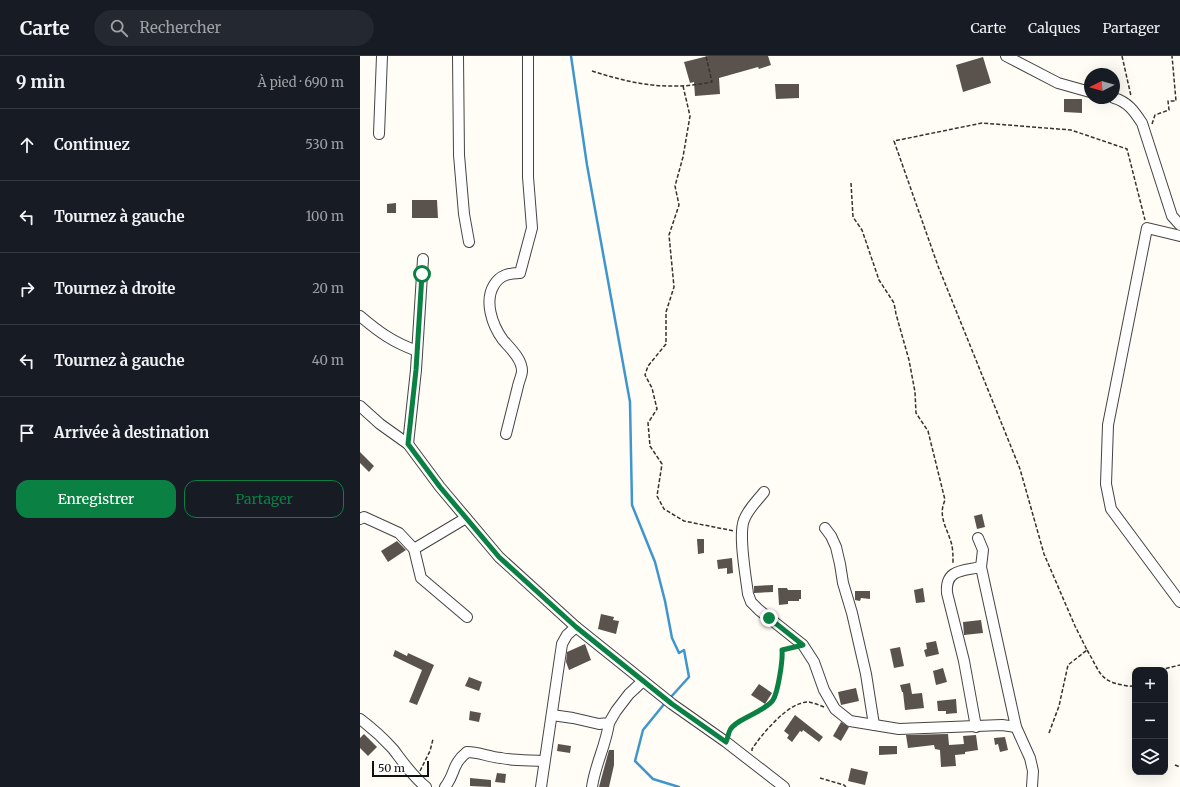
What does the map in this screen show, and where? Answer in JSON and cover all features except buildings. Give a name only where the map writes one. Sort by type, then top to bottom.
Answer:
[{"type":"street","points":[[379,134],[382,56]]},
{"type":"street","points":[[458,56],[459,155],[464,214],[469,242]]},
{"type":"street","points":[[506,434],[522,371],[518,358],[502,338],[493,321],[489,304],[490,291],[496,280],[512,273],[520,273],[532,228],[528,177],[528,56]]},
{"type":"street","points":[[1006,56],[1058,83],[1084,90]]},
{"type":"street","points":[[1120,100],[1133,109],[1142,123],[1172,216],[1180,225]]},
{"type":"street","points":[[1180,236],[1147,228],[1108,425],[1106,484],[1111,509],[1180,602]]},
{"type":"street","points":[[408,444],[417,351],[423,259]]},
{"type":"street","points":[[360,316],[382,334],[403,346],[417,351]]},
{"type":"street","points":[[360,406],[380,424],[408,444],[440,487],[499,557],[576,627],[672,704],[726,742],[784,787]]},
{"type":"street","points":[[764,492],[749,510],[741,532],[748,594],[751,602],[759,610],[803,645],[814,662],[824,690],[835,709],[850,721],[899,729],[1002,725],[1016,727]]},
{"type":"street","points":[[360,520],[364,517],[398,533],[414,549],[421,578],[467,617]]},
{"type":"street","points":[[414,549],[466,518]]},
{"type":"street","points":[[825,528],[836,547],[843,583],[852,613],[866,674],[874,725]]},
{"type":"street","points":[[978,538],[983,550],[981,567],[1016,727],[1030,758],[1033,771],[1032,787]]},
{"type":"street","points":[[976,727],[964,661],[947,593],[948,579],[954,573],[981,567]]},
{"type":"street","points":[[541,787],[562,644],[567,635],[576,627]]},
{"type":"street","points":[[592,787],[598,759],[608,732],[609,723],[629,694],[643,681]]},
{"type":"street","points":[[552,715],[599,724],[609,723]]},
{"type":"street","points":[[360,720],[374,730],[391,747],[416,778],[426,787]]},
{"type":"street","points":[[448,785],[452,770],[458,759],[467,752],[477,752],[502,759],[544,761]]},
{"type":"path","points":[[592,70],[620,80],[654,86],[683,86],[712,82],[706,56]]},
{"type":"path","points":[[1122,56],[1133,109]]},
{"type":"path","points":[[1142,123],[1151,126],[1155,115],[1169,110],[1168,102],[1176,100],[1172,56]]},
{"type":"path","points":[[683,86],[690,116],[683,157],[675,186],[679,205],[669,235],[674,287],[666,312],[666,344],[648,366],[645,375],[652,388],[657,409],[648,423],[650,446],[662,464],[658,496],[664,509],[684,521],[741,532]]},
{"type":"path","points":[[1132,687],[1107,681],[1087,650],[1075,626],[1044,554],[1020,469],[938,266],[894,141],[982,123],[1071,130],[1127,149],[1147,228]]},
{"type":"path","points":[[852,183],[853,217],[862,230],[879,280],[894,303],[909,360],[915,392],[916,413],[928,431],[945,500],[942,508],[944,525],[951,543],[954,573]]},
{"type":"path","points":[[726,742],[730,729],[745,718],[763,709],[773,700],[778,685],[783,657],[782,650],[803,645]]},
{"type":"path","points":[[1049,733],[1059,706],[1068,665],[1087,650]]},
{"type":"path","points":[[1168,668],[1180,665]]},
{"type":"path","points":[[751,761],[752,749],[762,734],[786,711],[799,704],[808,702],[835,709]]},
{"type":"path","points":[[416,778],[424,764],[433,740]]},
{"type":"path","points":[[1175,765],[1180,768]]},
{"type":"path","points":[[820,778],[844,785],[846,787]]},
{"type":"waterway","points":[[571,56],[587,165],[630,402],[632,505],[655,562],[665,601],[672,638],[679,653],[684,650],[689,677],[670,698]]},
{"type":"waterway","points":[[665,703],[643,730],[635,761],[653,779],[679,787]]},
{"type":"route","points":[[422,274],[416,370],[408,444],[440,487],[499,557],[576,627],[672,704],[726,742],[730,729],[745,718],[763,709],[773,700],[778,685],[783,657],[782,650],[803,645],[769,618]]}]
